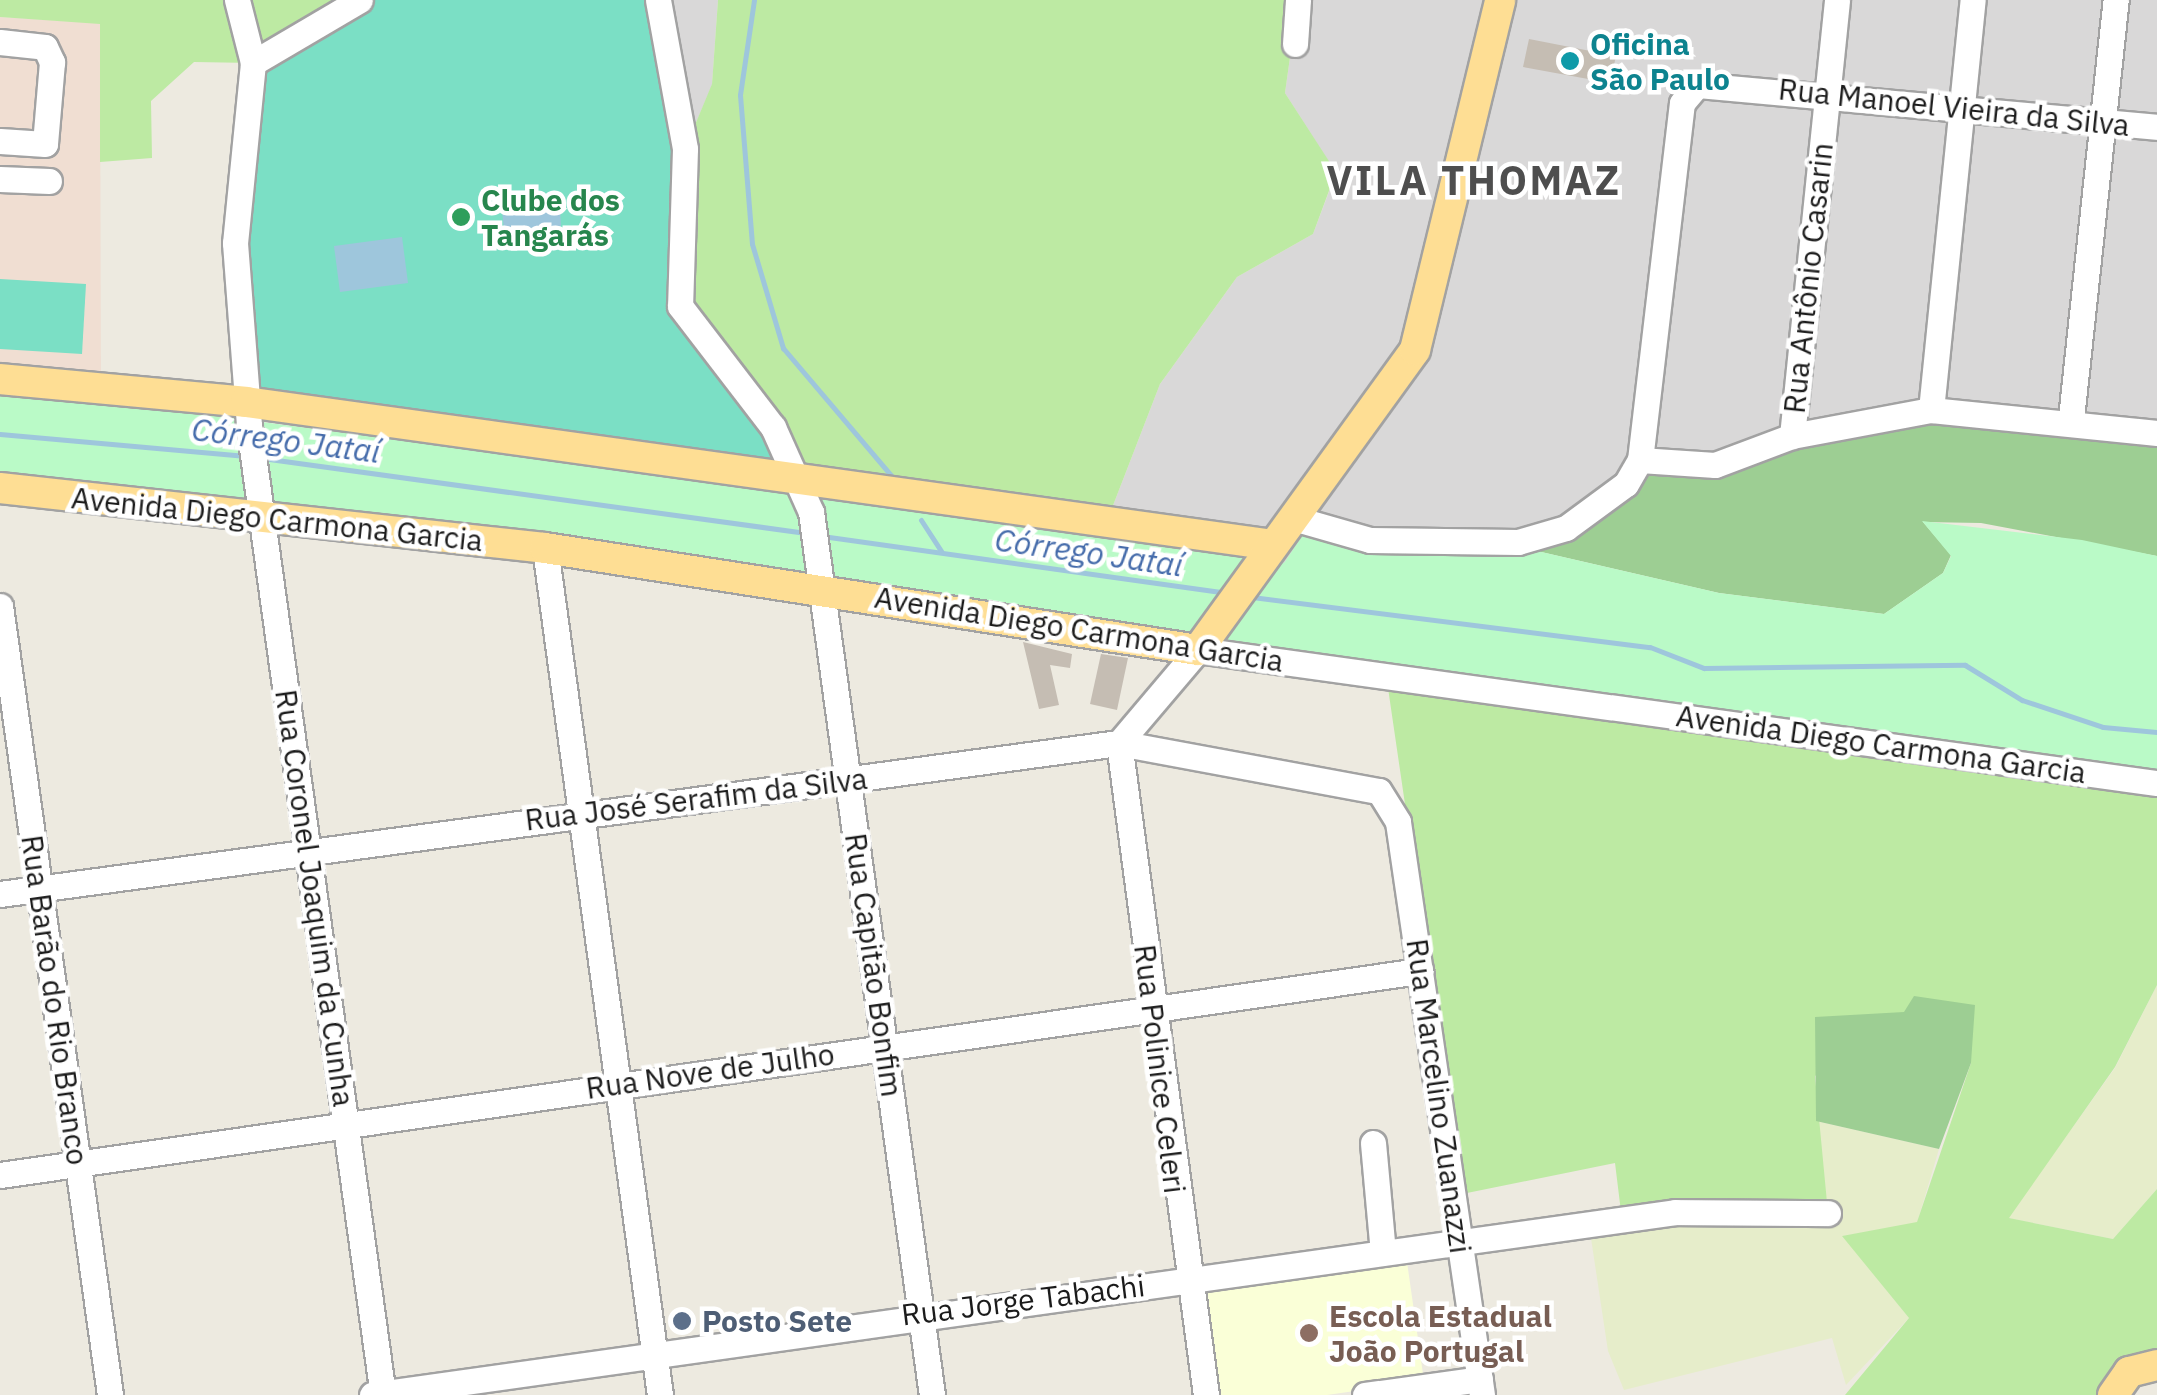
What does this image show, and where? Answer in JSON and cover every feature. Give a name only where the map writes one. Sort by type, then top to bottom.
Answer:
[{"type":"main road","points":[[1202,644],[1425,328],[1500,0]]},
{"type":"main road","points":[[0,379],[248,414],[802,476],[1267,553]]},
{"type":"main road","name":"Avenida Diego Carmona Garcia","points":[[0,488],[544,548],[1202,644]]},
{"type":"main road","points":[[2113,1395],[2128,1372],[2157,1365]]},
{"type":"street","name":"Rua Coronel Joaquim da Cunha","points":[[237,0],[253,64],[235,243],[248,414],[383,1394]]},
{"type":"street","points":[[253,64],[360,0]]},
{"type":"street","points":[[658,0],[685,149],[680,306],[802,476]]},
{"type":"street","points":[[1295,44],[1298,0]]},
{"type":"street","name":"Rua Antônio Casarin","points":[[1792,436],[1836,0]]},
{"type":"street","points":[[1931,410],[1972,0]]},
{"type":"street","points":[[2071,418],[2116,0]]},
{"type":"street","points":[[0,42],[45,47],[52,62],[45,144],[0,141]]},
{"type":"street","name":"Rua Manoel Vieira da Silva","points":[[1640,460],[1682,103],[1692,88],[1827,94],[2157,126]]},
{"type":"street","points":[[0,179],[49,181]]},
{"type":"street","points":[[1293,518],[1370,540],[1518,542],[1600,507],[1640,460],[1714,465],[1792,436],[1931,410],[2071,418],[2157,433]]},
{"type":"street","name":"Rua Capitão Bonfim","points":[[802,476],[822,588],[932,1395]]},
{"type":"street","points":[[544,548],[660,1395]]},
{"type":"street","name":"Rua Barão do Rio Branco","points":[[0,606],[110,1395]]},
{"type":"street","points":[[1119,743],[1202,644]]},
{"type":"street","name":"Avenida Diego Carmona Garcia","points":[[1202,644],[2157,782]]},
{"type":"street","name":"Rua José Serafim da Silva","points":[[0,894],[1119,743],[1389,798]]},
{"type":"street","name":"Rua Polinice Celeri","points":[[1119,743],[1206,1395]]},
{"type":"street","name":"Rua Marcelino Zuanazzi","points":[[1389,798],[1420,970],[1481,1387]]},
{"type":"street","name":"Rua Nove de Julho","points":[[0,1175],[1420,970]]},
{"type":"street","points":[[1373,1143],[1383,1254]]},
{"type":"street","name":"Rua Jorge Tabachi","points":[[372,1395],[921,1313],[1460,1244],[1674,1212],[1828,1213]]},
{"type":"street","points":[[1364,1395],[1481,1387]]},
{"type":"shaded area","points":[[658,0],[718,0],[712,85],[685,149]]},
{"type":"shaded area","points":[[1298,0],[2157,0],[2157,442],[1680,481],[1642,476],[1565,532],[1284,564],[1107,521],[1160,384],[1237,277],[1313,234],[1336,173],[1285,93]]},
{"type":"shaded area","points":[[0,17],[100,23],[101,387],[0,379]]},
{"type":"shaded area","points":[[2157,985],[2157,1189],[2113,1239],[2008,1218],[2115,1068]]},
{"type":"shaded area","points":[[1816,1121],[1939,1149],[1917,1223],[1843,1236],[1909,1318],[1846,1385],[1832,1338],[1624,1390],[1608,1351],[1589,1225],[1828,1212]]},
{"type":"shaded area","name":"Escola Estadual João Portugal","points":[[1406,1255],[1424,1381],[1327,1395],[1210,1395],[1193,1284]]},
{"type":"green space","points":[[0,0],[360,0],[253,63],[194,62],[151,101],[152,158],[100,162],[100,24],[0,17]]},
{"type":"green space","name":"Clube dos Tangarás","points":[[360,0],[658,0],[685,149],[678,285],[802,476],[246,402],[235,289],[253,63]]},
{"type":"green space","points":[[718,0],[1298,0],[1285,93],[1336,172],[1313,234],[1237,277],[1160,384],[1107,521],[802,476],[678,285],[685,149],[712,84]]},
{"type":"green space","points":[[0,279],[86,284],[82,354],[0,349]]},
{"type":"green space","points":[[0,388],[1228,547],[1284,563],[1304,533],[1520,547],[1719,593],[1884,614],[1943,573],[1951,556],[1922,521],[2082,540],[2157,556],[2157,778],[0,478]]},
{"type":"green space","points":[[1931,419],[2157,442],[2157,556],[1981,523],[1923,522],[1951,555],[1943,573],[1884,614],[1719,593],[1520,547],[1642,476],[1724,474],[1809,442]]},
{"type":"green space","points":[[1388,688],[2157,788],[2157,985],[2115,1067],[2009,1218],[2113,1239],[2157,1189],[2157,1361],[2111,1395],[1845,1395],[1909,1318],[1842,1236],[1917,1222],[1971,1063],[1905,1012],[1815,1076],[1828,1213],[1622,1220],[1615,1163],[1462,1194]]},
{"type":"green space","points":[[1914,996],[1975,1005],[1971,1063],[1939,1149],[1816,1121],[1815,1017],[1904,1012]]},
{"type":"water","points":[[559,195],[561,226],[504,230],[501,200]]},
{"type":"water","points":[[402,237],[408,283],[340,292],[334,246]]},
{"type":"building","name":"Oficina São Paulo","points":[[1529,39],[1616,56],[1610,83],[1523,67]]},
{"type":"building","points":[[1023,642],[1072,654],[1070,668],[1050,665],[1059,705],[1039,709]]},
{"type":"building","points":[[1101,654],[1128,658],[1117,710],[1090,704]]},
{"type":"waterway","points":[[754,0],[740,95],[752,244],[783,348],[895,480]]},
{"type":"waterway","name":"Córrego Jataí","points":[[0,434],[246,456]]},
{"type":"waterway","name":"Córrego Jataí","points":[[262,458],[806,533]]},
{"type":"waterway","points":[[921,520],[941,551]]},
{"type":"waterway","name":"Córrego Jataí","points":[[822,536],[1226,593]]},
{"type":"waterway","name":"Córrego Jataí","points":[[1252,597],[1650,647],[1704,668],[1965,665],[2022,700],[2103,727],[2157,732]]},
{"type":"place","name":"Oficina São Paulo","points":[[1570,61]]},
{"type":"place","name":"Clube dos Tangarás","points":[[461,217]]},
{"type":"place","name":"Posto Sete","points":[[682,1321]]},
{"type":"place","name":"Escola Estadual João Portugal","points":[[1309,1333]]},
{"type":"district","name":"VILA THOMAZ","points":[[1474,180]]}]
